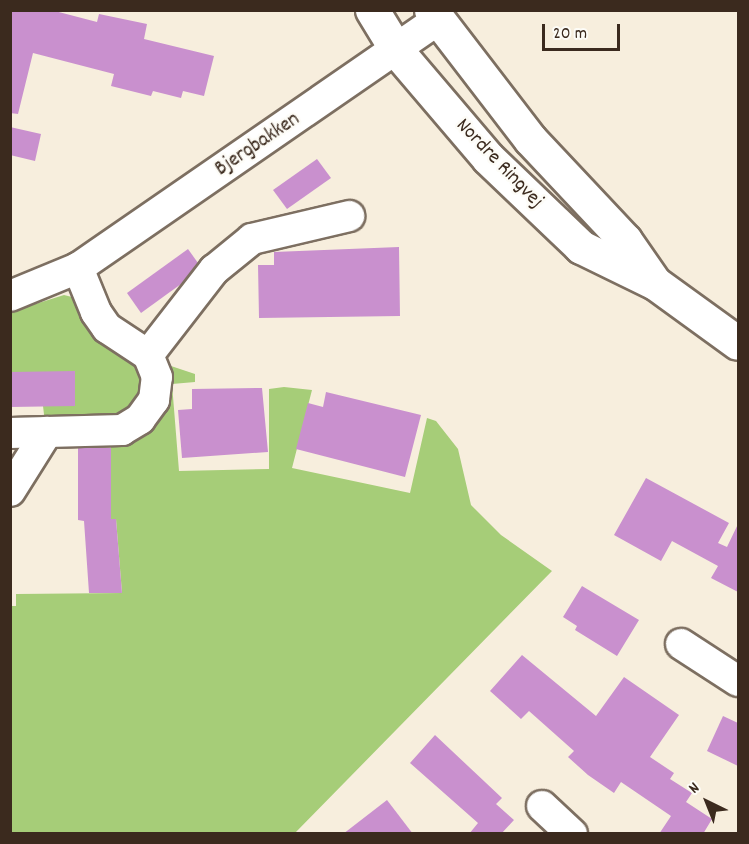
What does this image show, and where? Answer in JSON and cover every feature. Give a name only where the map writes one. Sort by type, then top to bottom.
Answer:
[{"type":"street","name":"Nordre Ringvej","points":[[372,10],[397,51],[488,159],[581,247],[655,284],[738,343]]},
{"type":"street","name":"Nordre Ringvej","points":[[434,15],[530,139],[625,240],[655,284]]},
{"type":"street","name":"Bjergbakken","points":[[10,296],[78,268],[397,51],[434,15]]},
{"type":"street","points":[[148,355],[214,270],[252,239],[349,216]]},
{"type":"street","points":[[10,433],[122,430],[140,418],[154,400],[157,377],[148,355],[107,328],[96,312],[78,268]]},
{"type":"street","points":[[10,491],[47,432]]},
{"type":"street","points":[[681,644],[738,681]]},
{"type":"street","points":[[542,806],[572,834]]},
{"type":"green space","points":[[64,295],[80,299],[139,358],[146,392],[134,411],[114,423],[45,423],[43,406],[75,405],[75,372],[11,372],[10,312]]},
{"type":"green space","points":[[162,363],[195,374],[195,382],[172,384],[179,471],[269,469],[269,389],[284,387],[312,390],[292,468],[410,493],[427,418],[436,421],[458,449],[471,505],[501,535],[552,571],[295,833],[11,833],[10,606],[16,606],[16,594],[122,593],[116,519],[111,519],[111,446]]},
{"type":"building","points":[[10,10],[51,10],[97,22],[99,14],[147,24],[144,39],[214,56],[204,96],[183,91],[181,98],[153,91],[151,96],[111,86],[114,74],[33,53],[18,114],[10,113]]},
{"type":"building","points":[[10,127],[41,134],[35,161],[10,155]]},
{"type":"building","points":[[317,159],[331,178],[287,209],[273,190]]},
{"type":"building","points":[[399,247],[400,316],[259,318],[258,265],[274,265],[274,252]]},
{"type":"building","points":[[188,249],[198,263],[181,284],[141,313],[127,293]]},
{"type":"building","points":[[75,371],[75,406],[10,407],[10,372]]},
{"type":"building","points":[[262,388],[268,452],[182,458],[178,410],[192,409],[192,389]]},
{"type":"building","points":[[326,392],[421,415],[405,477],[296,449],[308,403],[323,407]]},
{"type":"building","points":[[78,448],[111,448],[111,519],[116,519],[122,593],[89,593],[84,521],[78,520]]},
{"type":"building","points":[[646,478],[729,523],[718,543],[727,547],[738,524],[738,592],[711,578],[718,566],[672,541],[661,561],[614,535]]},
{"type":"building","points":[[582,586],[639,620],[617,656],[575,630],[577,626],[563,617]]},
{"type":"building","points":[[522,655],[596,716],[624,677],[679,715],[650,757],[674,773],[670,779],[692,793],[686,802],[712,819],[703,834],[659,834],[671,816],[621,782],[614,793],[588,775],[568,757],[574,751],[529,711],[521,719],[490,691]]},
{"type":"building","points":[[723,716],[738,723],[738,766],[707,751]]},
{"type":"building","points":[[435,735],[502,798],[496,804],[514,820],[501,834],[469,834],[478,823],[410,763]]},
{"type":"building","points":[[387,800],[413,834],[343,834]]}]
